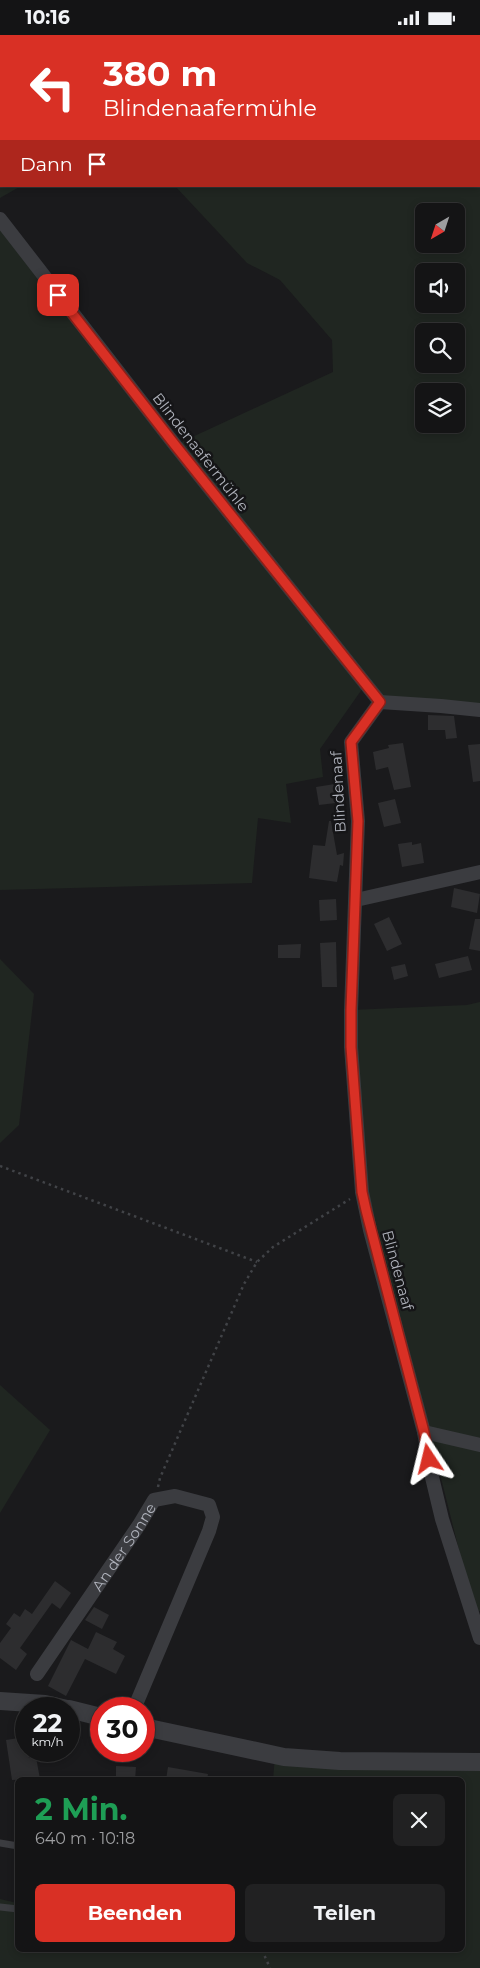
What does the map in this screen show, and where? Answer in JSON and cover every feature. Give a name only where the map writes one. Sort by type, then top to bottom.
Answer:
[{"type":"street","name":"Blindenaafermühle","points":[[0,219],[175,445],[380,702]]},
{"type":"street","points":[[380,702],[441,705],[480,711]]},
{"type":"street","name":"Blindenaaf","points":[[380,702],[351,742],[358,821],[351,1047],[362,1192],[370,1230],[424,1432],[442,1519],[480,1638]]},
{"type":"street","points":[[356,900],[480,872]]},
{"type":"street","points":[[424,1432],[480,1445]]},
{"type":"street","name":"An der Sonne","points":[[37,1674],[139,1525],[154,1500],[175,1496],[210,1505],[213,1517],[209,1531],[139,1697]]},
{"type":"street","points":[[0,1701],[15,1702]]},
{"type":"street","points":[[155,1729],[284,1757],[340,1761],[480,1761]]},
{"type":"lane","points":[[0,1843],[15,1846]]},
{"type":"lane","points":[[0,1907],[15,1909]]},
{"type":"path","points":[[0,1166],[257,1262]]},
{"type":"path","points":[[161,1499],[158,1484],[163,1471],[244,1283],[257,1262],[272,1247],[362,1192]]},
{"type":"path","points":[[263,1952],[270,1968]]},
{"type":"shaded area","points":[[0,187],[19,187],[0,198]]},
{"type":"shaded area","points":[[176,187],[480,187],[480,710],[380,702],[365,685],[320,749],[323,777],[286,784],[291,823],[258,818],[252,883],[0,890],[0,219],[175,445],[333,372],[332,340],[280,280],[247,263]]},
{"type":"shaded area","points":[[0,959],[34,994],[19,1125],[0,1143]]},
{"type":"shaded area","points":[[480,1002],[480,1440],[430,1427],[370,1230],[351,1010],[467,1005]]},
{"type":"shaded area","points":[[0,1385],[50,1430],[0,1513]]},
{"type":"shaded area","points":[[430,1434],[480,1449],[480,1611],[474,1610]]},
{"type":"shaded area","points":[[275,1756],[480,1761],[480,1968],[0,1968],[0,1899],[15,1903],[15,1952],[465,1952],[465,1777],[273,1777]]},
{"type":"building","points":[[428,715],[454,716],[457,738],[446,739],[445,730],[428,730]]},
{"type":"building","points":[[403,743],[411,787],[394,790],[388,767],[376,770],[373,752],[389,748],[388,745]]},
{"type":"building","points":[[480,744],[480,781],[473,782],[468,745]]},
{"type":"building","points":[[341,783],[344,802],[319,805],[316,787]]},
{"type":"building","points":[[395,799],[401,823],[384,827],[378,803]]},
{"type":"building","points":[[329,821],[331,821],[337,855],[344,853],[343,866],[340,865],[337,882],[309,878],[313,845],[325,846]]},
{"type":"building","points":[[412,842],[412,845],[421,843],[424,863],[402,867],[398,844]]},
{"type":"building","points":[[454,888],[480,894],[477,913],[451,907]]},
{"type":"building","points":[[336,899],[337,920],[320,921],[319,900]]},
{"type":"building","points":[[389,917],[402,944],[387,951],[374,924]]},
{"type":"building","points":[[475,919],[480,919],[480,951],[469,949]]},
{"type":"building","points":[[336,942],[337,987],[322,987],[320,943]]},
{"type":"building","points":[[301,944],[300,958],[278,958],[278,945]]},
{"type":"building","points":[[468,956],[472,970],[439,978],[435,964]]},
{"type":"building","points":[[405,964],[408,976],[394,980],[391,967]]},
{"type":"building","points":[[55,1581],[71,1593],[60,1609],[52,1603],[20,1648],[27,1654],[16,1670],[0,1658],[0,1643],[11,1628],[6,1624],[14,1613],[20,1617],[25,1609],[32,1614]]},
{"type":"building","points":[[94,1607],[109,1615],[102,1629],[85,1620]]},
{"type":"building","points":[[96,1632],[117,1642],[113,1649],[125,1656],[116,1674],[85,1659],[66,1696],[48,1686],[71,1640],[88,1649]]},
{"type":"building","points":[[15,1739],[15,1762],[37,1762],[40,1777],[15,1777],[15,1780],[12,1780],[6,1740]]},
{"type":"building","points":[[116,1766],[136,1767],[135,1777],[116,1777]]},
{"type":"building","points":[[168,1767],[208,1774],[208,1777],[166,1777]]},
{"type":"route","points":[[58,295],[380,702],[351,742],[358,821],[351,1047],[362,1192],[370,1230],[424,1432],[429,1459]]}]
